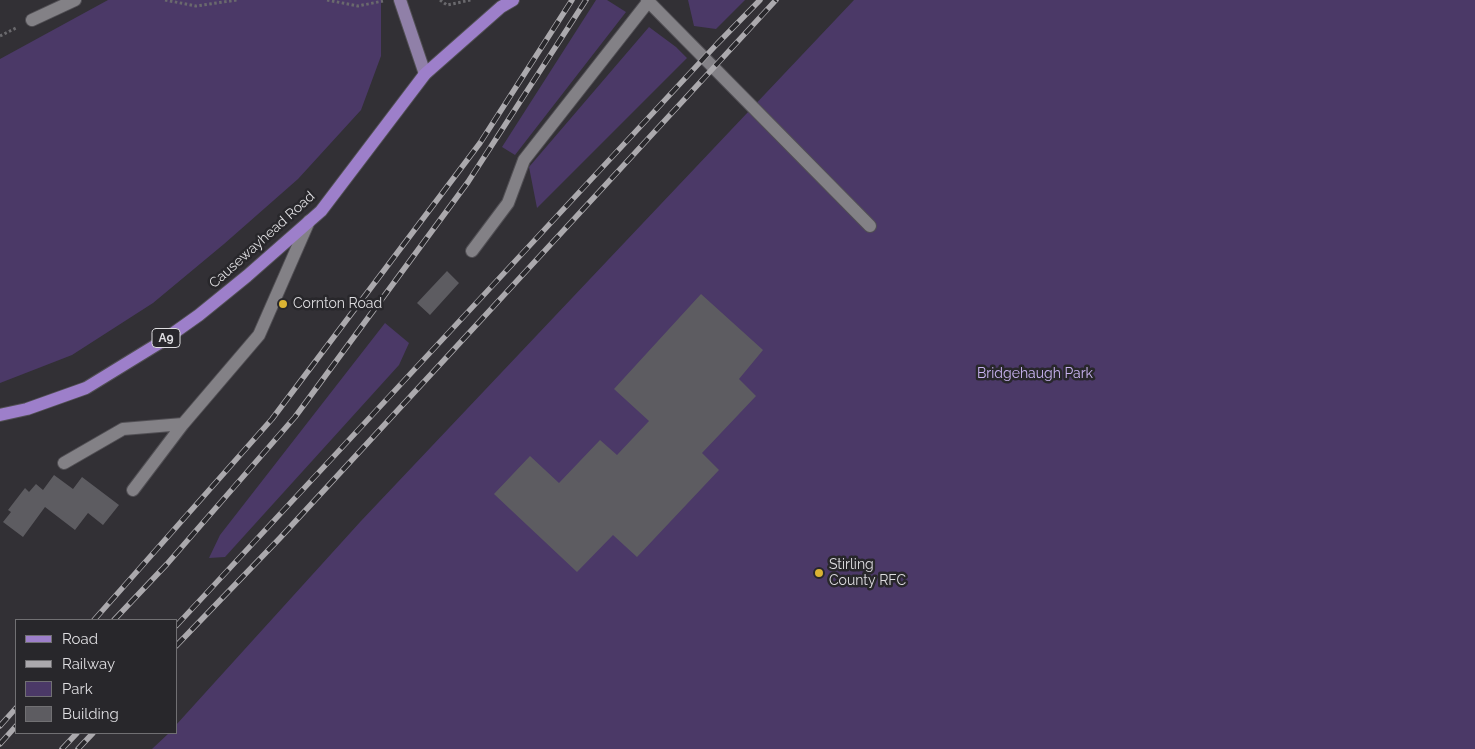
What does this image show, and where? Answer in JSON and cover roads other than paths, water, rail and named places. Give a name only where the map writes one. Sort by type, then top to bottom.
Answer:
[{"type":"main road","points":[[394,0],[425,74]]},
{"type":"main road","name":"Causewayhead Road","points":[[0,415],[86,388],[161,342],[199,315],[321,211],[425,74],[501,7],[514,0]]},
{"type":"street","points":[[32,20],[75,0]]},
{"type":"street","points":[[472,251],[508,203],[524,160],[647,1],[870,226]]},
{"type":"street","points":[[133,490],[183,424],[259,335],[309,221]]},
{"type":"street","points":[[64,463],[124,428],[183,424]]},
{"type":"railway","points":[[95,619],[272,419],[480,143],[572,0]]},
{"type":"railway","points":[[115,619],[167,564],[295,417],[468,182],[586,0]]},
{"type":"railway","points":[[178,624],[760,0]]},
{"type":"railway","points":[[178,644],[280,538],[776,0]]},
{"type":"railway","points":[[0,726],[15,709]]},
{"type":"railway","points":[[0,744],[15,727]]},
{"type":"railway","points":[[62,749],[76,734]]},
{"type":"railway","points":[[78,749],[92,734]]},
{"type":"place","name":"Cornton Road","points":[[283,304]]},
{"type":"place","name":"Stirling County RFC","points":[[819,573]]},
{"type":"park label","name":"Bridgehaugh Park","points":[[1035,374]]}]
